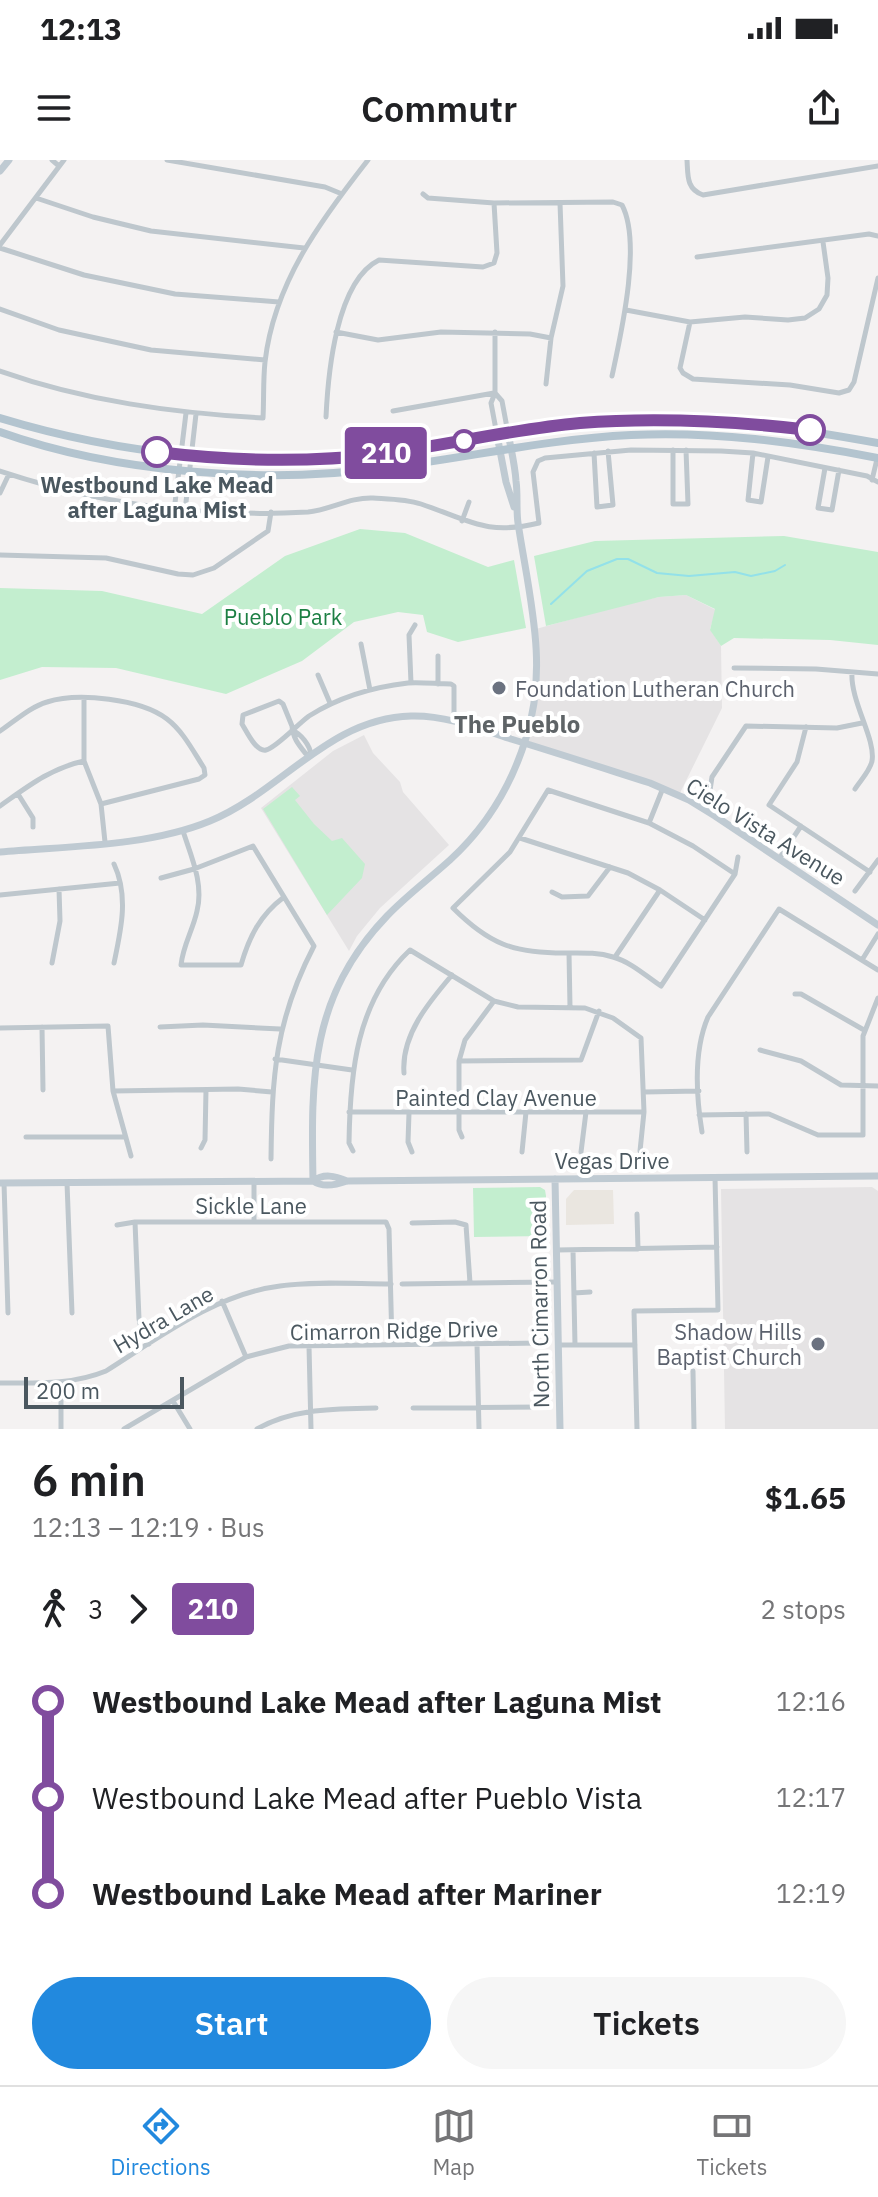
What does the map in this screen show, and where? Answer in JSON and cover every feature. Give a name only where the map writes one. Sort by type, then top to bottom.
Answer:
[{"type":"main road","points":[[0,418],[106,444],[186,455],[313,459],[379,454],[578,424],[685,420],[766,425],[878,443]]},
{"type":"main road","points":[[0,432],[104,459],[249,475],[381,469],[510,448],[618,436],[707,435],[878,456]]},
{"type":"street","points":[[0,171],[9,160]]},
{"type":"street","points":[[52,160],[62,163],[0,246],[84,275],[175,294],[279,302]]},
{"type":"street","points":[[167,160],[325,187],[342,194]]},
{"type":"street","points":[[0,371],[37,384],[125,405],[263,418],[265,360],[279,302],[304,248],[368,160]]},
{"type":"street","points":[[687,160],[688,182],[694,192],[703,195],[878,166]]},
{"type":"street","points":[[423,194],[428,198],[494,203],[613,202],[622,205],[627,214],[630,266],[626,310],[612,376]]},
{"type":"street","points":[[36,198],[93,217],[151,231],[304,248]]},
{"type":"street","points":[[326,417],[328,373],[336,332],[367,266],[379,260],[483,267],[494,263],[497,253],[494,203]]},
{"type":"street","points":[[546,384],[551,338],[563,286],[560,203]]},
{"type":"street","points":[[697,257],[869,234],[878,236]]},
{"type":"street","points":[[626,310],[690,322],[745,317],[805,318],[819,309],[827,295],[823,242]]},
{"type":"street","points":[[690,322],[680,368],[693,379],[790,385],[839,393],[849,390],[854,382],[875,304],[878,278]]},
{"type":"street","points":[[0,309],[59,330],[151,350],[265,360]]},
{"type":"street","points":[[336,332],[378,340],[441,332],[495,332],[551,338]]},
{"type":"street","points":[[495,332],[495,393],[491,403],[506,482],[517,517]]},
{"type":"street","points":[[393,411],[495,393]]},
{"type":"street","points":[[313,1181],[315,1064],[331,1001],[357,954],[389,914],[450,859],[481,826],[505,789],[525,743],[536,695],[534,617],[518,527],[516,481],[508,433],[502,401],[495,393]]},
{"type":"street","points":[[185,511],[190,470],[186,455],[186,413]]},
{"type":"street","points":[[174,511],[179,469],[186,455],[196,414]]},
{"type":"street","points":[[673,450],[673,504],[688,504],[686,450]]},
{"type":"street","points":[[0,471],[174,511],[309,512],[349,500],[370,498],[420,504],[488,528],[539,523],[533,472],[538,461],[545,458],[608,451],[753,453],[867,476],[875,482]]},
{"type":"street","points":[[594,453],[597,507],[613,505],[608,451]]},
{"type":"street","points":[[753,453],[748,500],[761,502],[768,457]]},
{"type":"street","points":[[875,482],[878,456]]},
{"type":"street","points":[[825,468],[818,508],[832,510],[839,470]]},
{"type":"street","points":[[0,493],[9,474]]},
{"type":"street","points":[[462,521],[469,502]]},
{"type":"street","points":[[0,555],[106,558],[193,575],[214,568],[268,531],[271,512]]},
{"type":"street","points":[[411,683],[409,635],[415,625]]},
{"type":"street","points":[[361,644],[370,690]]},
{"type":"street","points":[[438,656],[438,684]]},
{"type":"street","points":[[734,668],[816,669],[878,674]]},
{"type":"street","points":[[852,672],[853,697],[872,749],[872,761],[855,789]]},
{"type":"street","points":[[318,675],[330,703]]},
{"type":"street","points":[[311,755],[311,750],[292,736],[292,730],[283,704],[279,701],[246,713],[242,718],[242,724],[263,751],[268,749],[292,730],[330,703],[370,690],[411,683],[454,686],[454,721]]},
{"type":"street","points":[[84,699],[84,761],[101,804],[105,842]]},
{"type":"street","points":[[0,731],[33,708],[48,702],[84,699],[117,701],[156,712],[178,730],[204,768],[205,775],[199,779],[101,804]]},
{"type":"street","name":"Cielo Vista Avenue","points":[[0,852],[183,831],[244,804],[339,736],[375,721],[409,716],[454,721],[663,788],[715,816],[878,925]]},
{"type":"street","points":[[710,790],[712,777],[746,726],[837,728],[862,723]]},
{"type":"street","points":[[806,727],[797,762],[769,805],[870,872]]},
{"type":"street","points":[[0,806],[47,773],[84,761]]},
{"type":"street","points":[[649,823],[663,788]]},
{"type":"street","points":[[735,874],[649,823],[548,790],[520,838],[490,874],[453,908],[467,922],[507,947],[536,953],[597,953],[615,957],[661,986],[735,874],[738,857]]},
{"type":"street","points":[[18,794],[33,818],[33,827]]},
{"type":"street","points":[[779,859],[801,826]]},
{"type":"street","points":[[183,831],[200,887],[198,909],[185,942],[181,965],[241,965],[254,929],[271,906],[284,897]]},
{"type":"street","points":[[520,838],[610,867],[660,890],[705,920]]},
{"type":"street","points":[[161,878],[253,846],[314,946],[300,973],[280,1029],[272,1092],[271,1159]]},
{"type":"street","points":[[855,891],[878,860]]},
{"type":"street","points":[[114,864],[120,883],[122,923],[114,963]]},
{"type":"street","points":[[552,892],[562,897],[588,896],[610,867]]},
{"type":"street","points":[[0,895],[120,883]]},
{"type":"street","points":[[52,963],[60,921],[59,889]]},
{"type":"street","points":[[615,957],[660,890]]},
{"type":"street","points":[[702,1132],[699,1050],[708,1017],[779,909],[878,970]]},
{"type":"street","points":[[862,960],[878,934]]},
{"type":"street","points":[[353,1151],[349,1143],[349,1112],[356,1046],[373,1001],[389,973],[410,950],[494,1001],[518,1007],[570,1007],[599,1011],[641,1038],[644,1112],[640,1151]]},
{"type":"street","points":[[569,953],[570,1007]]},
{"type":"street","points":[[404,1073],[406,1051],[423,1011],[452,975]]},
{"type":"street","points":[[795,994],[801,994],[864,1030]]},
{"type":"street","points":[[699,1115],[776,1116],[818,1135],[863,1135],[864,1030],[878,998]]},
{"type":"street","points":[[462,1137],[458,1113],[459,1061],[465,1040],[494,1001]]},
{"type":"street","points":[[459,1061],[581,1060],[599,1011]]},
{"type":"street","points":[[160,1027],[203,1025],[280,1029]]},
{"type":"street","points":[[0,1028],[108,1026],[113,1091],[131,1156]]},
{"type":"street","points":[[42,1027],[43,1090]]},
{"type":"street","points":[[760,1050],[801,1061],[841,1085],[878,1086]]},
{"type":"street","points":[[275,1059],[352,1070]]},
{"type":"street","points":[[201,1148],[205,1140],[206,1090]]},
{"type":"street","points":[[113,1091],[272,1092]]},
{"type":"street","points":[[644,1092],[699,1091]]},
{"type":"street","name":"Painted Clay Avenue","points":[[349,1112],[644,1112]]},
{"type":"street","points":[[522,1152],[526,1112]]},
{"type":"street","points":[[581,1152],[586,1112]]},
{"type":"street","points":[[409,1113],[408,1142],[412,1152]]},
{"type":"street","points":[[746,1114],[747,1152]]},
{"type":"street","points":[[26,1137],[124,1137]]},
{"type":"street","name":"Vegas Drive","points":[[2,1183],[313,1181],[319,1176],[336,1176],[347,1181],[878,1176]]},
{"type":"street","points":[[637,1429],[634,1311],[718,1310],[715,1177]]},
{"type":"street","name":"North Cimarron Road","points":[[555,1179],[560,1429]]},
{"type":"street","points":[[254,1181],[254,1221]]},
{"type":"street","points":[[2,1183],[8,1313]]},
{"type":"street","points":[[67,1183],[72,1313]]},
{"type":"street","points":[[637,1214],[638,1249]]},
{"type":"street","points":[[135,1222],[139,1319],[142,1333],[149,1344]]},
{"type":"street","name":"Sickle Lane","points":[[117,1225],[135,1222],[386,1222],[389,1229],[391,1284]]},
{"type":"street","points":[[412,1223],[455,1222],[466,1225],[470,1283]]},
{"type":"street","points":[[556,1250],[717,1247]]},
{"type":"street","points":[[573,1250],[575,1345]]},
{"type":"street","points":[[402,1284],[556,1282]]},
{"type":"street","points":[[391,1284],[392,1344]]},
{"type":"street","name":"Hydra Lane","points":[[0,1383],[61,1383],[88,1378],[106,1371],[222,1301],[282,1285],[391,1284]]},
{"type":"street","points":[[574,1293],[590,1292]]},
{"type":"street","points":[[222,1301],[246,1357]]},
{"type":"street","name":"Cimarron Ridge Drive","points":[[124,1429],[246,1357],[289,1346],[540,1343]]},
{"type":"street","points":[[477,1344],[479,1429]]},
{"type":"street","points":[[558,1345],[635,1345]]},
{"type":"street","points":[[309,1346],[311,1429]]},
{"type":"street","points":[[693,1371],[694,1429]]},
{"type":"street","points":[[61,1383],[61,1429]]},
{"type":"street","points":[[173,1401],[190,1429]]},
{"type":"street","points":[[413,1408],[541,1407]]},
{"type":"street","points":[[257,1429],[292,1414],[376,1408]]},
{"type":"shaded area","points":[[686,595],[716,610],[710,629],[721,646],[722,708],[679,795],[525,743],[533,711],[536,629],[626,604]]},
{"type":"shaded area","points":[[364,735],[373,753],[400,782],[403,792],[449,845],[380,908],[349,951],[261,808],[333,751]]},
{"type":"shaded area","name":"Shadow Hills Baptist Church","points":[[872,1187],[878,1191],[878,1429],[725,1429],[721,1189]]},
{"type":"shaded area","points":[[574,1190],[613,1190],[614,1224],[566,1225],[566,1199]]},
{"type":"green space","name":"Pueblo Park","points":[[360,529],[405,533],[488,567],[514,560],[526,628],[458,642],[427,632],[423,615],[398,612],[354,622],[302,661],[226,694],[116,668],[42,667],[0,680],[0,588],[102,591],[202,614],[285,556]]},
{"type":"green space","points":[[784,536],[878,552],[878,645],[830,640],[734,638],[721,646],[710,630],[715,609],[686,595],[659,597],[546,626],[534,556],[595,541]]},
{"type":"green space","points":[[292,787],[300,796],[295,800],[314,824],[332,841],[342,838],[365,864],[362,878],[327,915],[263,809]]},
{"type":"green space","points":[[540,1187],[545,1190],[546,1196],[547,1236],[474,1237],[473,1188]]},
{"type":"waterway","points":[[551,604],[587,571],[617,559],[628,559],[657,573],[689,576],[735,572],[751,576],[775,571],[785,565]]},
{"type":"bus line","name":"210","points":[[157,452],[249,459],[313,459],[379,454],[541,428],[632,420],[708,420],[810,430]]},
{"type":"place","name":"Westbound Lake Mead after Laguna Mist","points":[[157,452]]},
{"type":"place","name":"Foundation Lutheran Church","points":[[499,688]]},
{"type":"place","name":"Shadow Hills Baptist Church","points":[[818,1344]]},
{"type":"district","name":"The Pueblo","points":[[517,724]]}]
